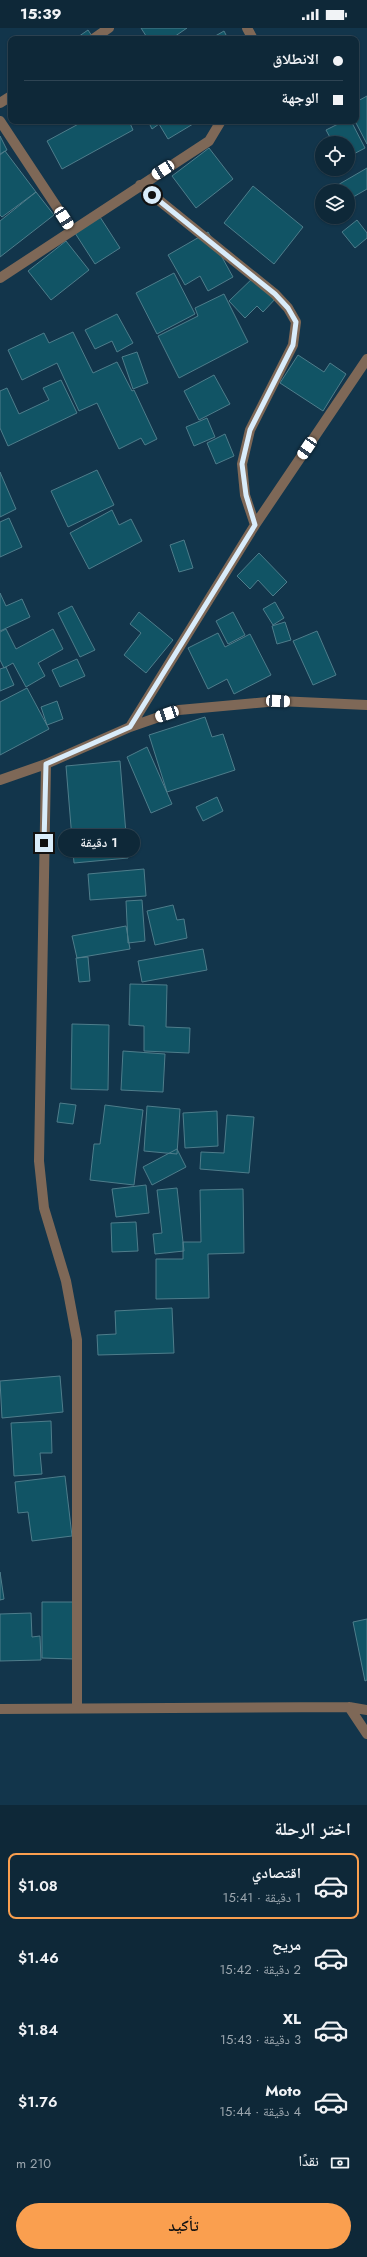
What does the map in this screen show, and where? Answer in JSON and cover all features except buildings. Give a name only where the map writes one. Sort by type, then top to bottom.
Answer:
[{"type":"street","points":[[97,36],[109,28]]},
{"type":"street","points":[[0,121],[72,230]]},
{"type":"street","points":[[0,278],[209,141],[219,124]]},
{"type":"street","points":[[140,185],[275,294],[288,308],[296,322],[293,345],[250,430],[242,464],[246,495],[255,525]]},
{"type":"street","points":[[130,727],[255,525],[367,359]]},
{"type":"street","points":[[0,780],[46,764],[130,727],[179,710],[278,701],[367,705]]},
{"type":"street","points":[[46,764],[39,1161],[44,1208],[66,1281],[76,1340],[77,1708]]},
{"type":"street","points":[[349,1707],[367,1734]]},
{"type":"street","points":[[0,1709],[349,1707],[367,1710]]},
{"type":"route","points":[[44,843],[46,764],[130,727],[255,525],[246,495],[242,464],[250,430],[293,345],[296,322],[288,308],[275,294],[152,195]]}]
